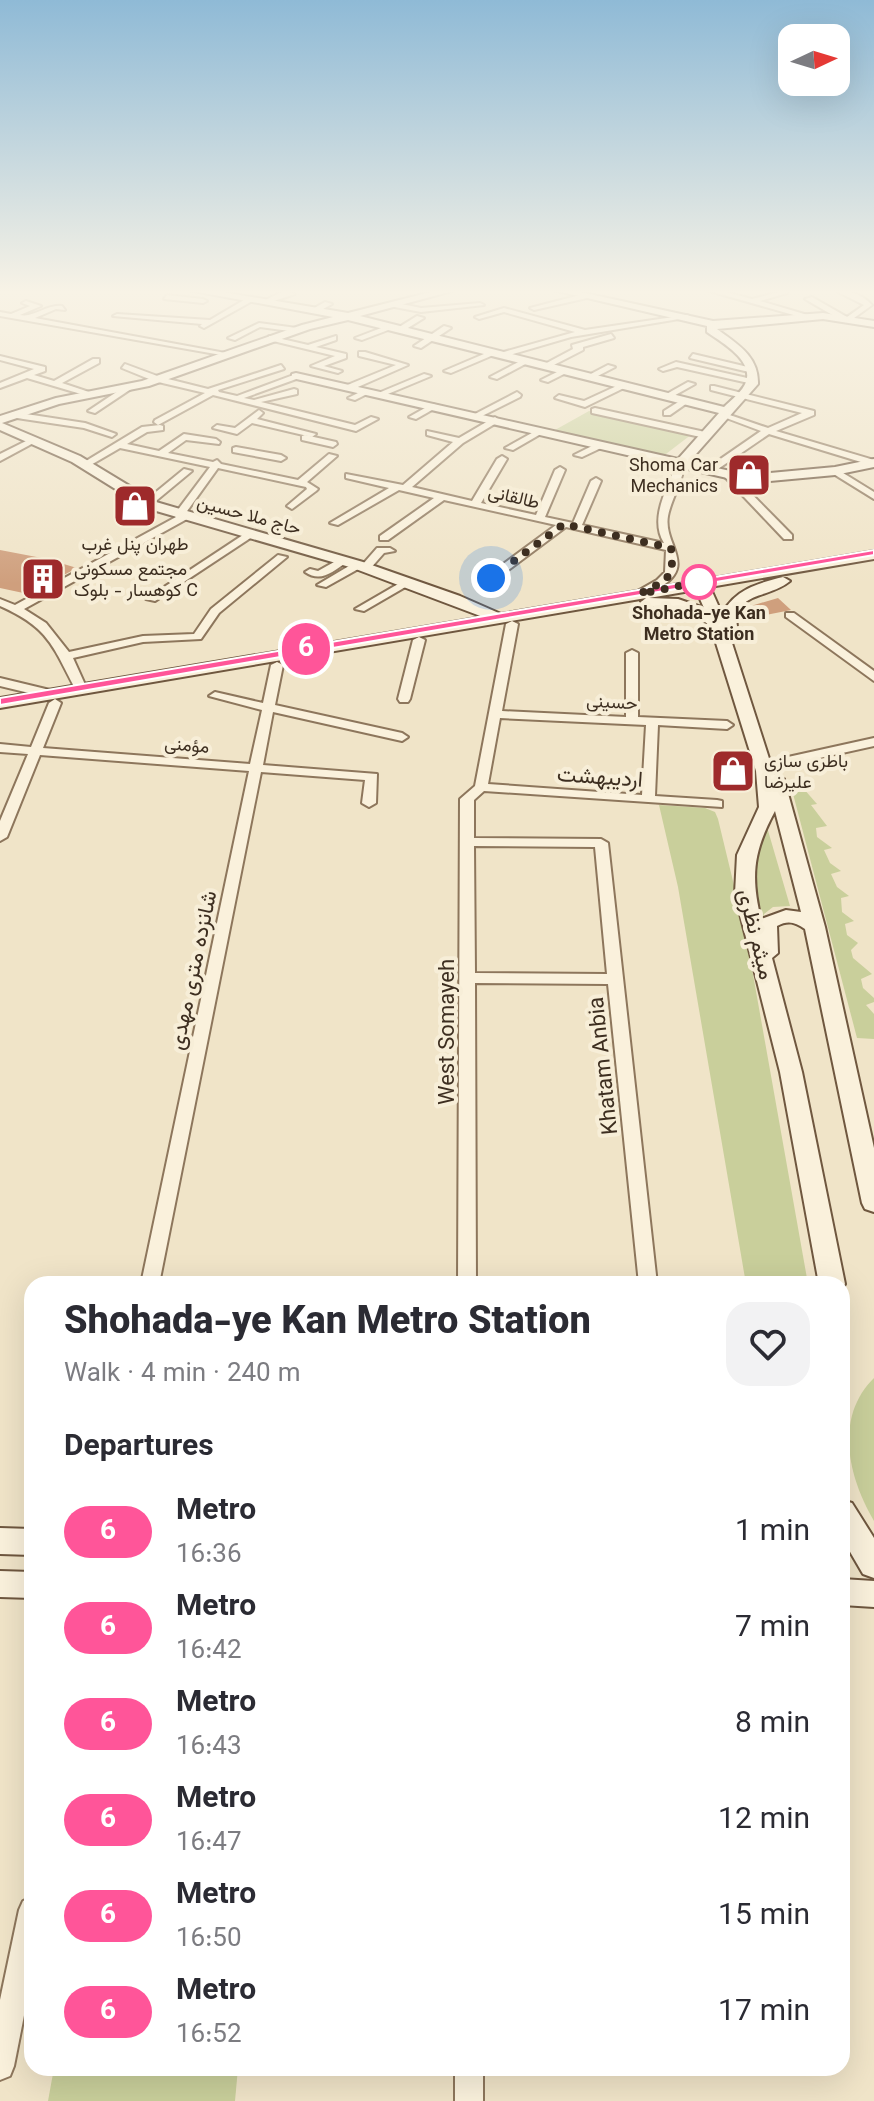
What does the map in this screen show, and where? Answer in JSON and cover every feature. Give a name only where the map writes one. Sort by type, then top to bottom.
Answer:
[{"type":"street","points":[[74,388],[88,392]]},
{"type":"street","points":[[0,413],[109,388]]},
{"type":"street","points":[[0,420],[88,392],[121,388]]},
{"type":"street","points":[[92,411],[128,388]]},
{"type":"street","points":[[203,388],[356,428],[374,419]]},
{"type":"street","points":[[86,464],[145,429],[157,428],[219,388]]},
{"type":"street","points":[[240,397],[264,388]]},
{"type":"street","points":[[334,388],[350,393],[380,394],[477,415],[598,446],[749,479],[835,471],[874,463]]},
{"type":"street","points":[[350,393],[360,388]]},
{"type":"street","points":[[380,394],[396,388]]},
{"type":"street","points":[[559,398],[585,404],[620,388]]},
{"type":"street","points":[[633,388],[725,413],[768,431],[874,463]]},
{"type":"street","points":[[667,396],[683,388]]},
{"type":"street","points":[[709,471],[768,431],[811,413],[714,388]]},
{"type":"street","points":[[638,598],[668,579],[673,570],[671,548],[661,530],[665,506],[681,465],[747,388]]},
{"type":"street","points":[[257,401],[294,392]]},
{"type":"street","points":[[477,415],[517,395]]},
{"type":"street","points":[[667,413],[686,401]]},
{"type":"street","points":[[217,428],[237,431],[269,404]]},
{"type":"street","points":[[413,417],[435,406]]},
{"type":"street","points":[[310,414],[323,407]]},
{"type":"street","points":[[595,411],[705,435]]},
{"type":"street","points":[[13,415],[85,426],[112,434]]},
{"type":"street","points":[[85,426],[102,418]]},
{"type":"street","points":[[335,523],[401,487],[460,441],[495,420]]},
{"type":"street","points":[[247,423],[263,430],[258,433]]},
{"type":"street","points":[[247,423],[333,444]]},
{"type":"street","points":[[364,424],[384,429]]},
{"type":"street","name":"حاج ملا حسین","points":[[0,426],[86,464],[148,503],[182,516],[362,566],[505,621]]},
{"type":"street","points":[[510,448],[542,431]]},
{"type":"street","points":[[430,433],[460,441]]},
{"type":"street","points":[[162,453],[184,437],[216,442]]},
{"type":"street","points":[[0,458],[35,440]]},
{"type":"street","points":[[120,445],[301,482],[313,489],[292,506]]},
{"type":"street","points":[[579,455],[598,446]]},
{"type":"street","points":[[236,450],[281,458]]},
{"type":"street","points":[[237,468],[257,454]]},
{"type":"street","points":[[301,482],[332,456]]},
{"type":"street","points":[[475,504],[502,459]]},
{"type":"street","points":[[638,469],[654,459]]},
{"type":"street","points":[[17,608],[182,516],[217,463]]},
{"type":"street","points":[[539,519],[560,470]]},
{"type":"street","points":[[148,503],[187,471]]},
{"type":"street","points":[[835,471],[874,496]]},
{"type":"street","points":[[728,475],[788,537]]},
{"type":"street","name":"طالقانی","points":[[349,476],[671,548]]},
{"type":"street","points":[[576,528],[596,481]]},
{"type":"street","points":[[384,538],[442,497]]},
{"type":"street","points":[[491,578],[564,524]]},
{"type":"street","points":[[151,599],[250,535]]},
{"type":"street","points":[[322,585],[362,566],[381,550],[390,551]]},
{"type":"street","points":[[0,713],[81,689],[703,588],[874,555]]},
{"type":"street","points":[[67,656],[143,639],[197,637],[215,611],[282,557]]},
{"type":"street","points":[[310,572],[319,575],[343,560]]},
{"type":"street","points":[[703,588],[874,565]]},
{"type":"street","points":[[792,578],[744,595],[733,603],[726,625],[796,849],[874,1203]]},
{"type":"street","points":[[360,609],[409,582]]},
{"type":"street","name":"میثم نظری","points":[[703,588],[719,627],[765,771],[768,807],[752,837],[744,877],[757,948],[768,978],[791,1072],[830,1276]]},
{"type":"street","points":[[638,598],[689,605],[709,616],[719,627]]},
{"type":"street","points":[[0,602],[42,623],[67,656],[81,689]]},
{"type":"street","points":[[790,615],[874,677]]},
{"type":"street","points":[[0,703],[52,699],[277,665],[505,621]]},
{"type":"street","points":[[481,787],[495,714],[505,621]]},
{"type":"street","points":[[404,699],[419,640]]},
{"type":"street","points":[[632,653],[632,720]]},
{"type":"street","name":"شانزده متری مهدی","points":[[152,1276],[277,665]]},
{"type":"street","points":[[0,682],[52,699]]},
{"type":"street","points":[[215,696],[402,737]]},
{"type":"street","points":[[0,837],[35,751],[52,699]]},
{"type":"street","name":"حسینی","points":[[495,714],[727,725]]},
{"type":"street","points":[[648,800],[652,721]]},
{"type":"street","points":[[788,761],[873,746]]},
{"type":"street","name":"مؤمنی","points":[[0,748],[372,777],[369,803]]},
{"type":"street","name":"اردیبهشت","points":[[481,787],[717,804]]},
{"type":"street","name":"West Somayeh","points":[[467,1276],[467,799],[481,787]]},
{"type":"street","name":"Khatam Anbia","points":[[468,842],[601,843],[647,1276]]},
{"type":"street","points":[[768,978],[767,924],[781,916],[792,916],[804,918],[815,927]]},
{"type":"street","points":[[468,978],[615,979]]},
{"type":"street","points":[[850,1525],[874,1565]]},
{"type":"street","points":[[0,1541],[24,1542]]},
{"type":"street","points":[[0,1584],[24,1585]]},
{"type":"street","points":[[850,1592],[874,1594]]},
{"type":"street","points":[[0,2066],[24,1949]]},
{"type":"street","points":[[469,2076],[469,2101]]},
{"type":"green space","points":[[589,411],[692,434],[662,457],[555,430]]},
{"type":"green space","points":[[803,788],[817,804],[811,805],[827,826],[816,828],[817,837],[832,848],[824,850],[830,863],[841,871],[831,874],[837,887],[849,896],[841,898],[842,912],[854,921],[845,924],[847,935],[858,943],[851,950],[853,958],[872,974],[861,979],[863,988],[874,998],[874,1002],[866,1005],[874,1014],[874,1039],[857,1038],[792,790]]},
{"type":"green space","points":[[659,805],[705,808],[715,812],[718,819],[746,935],[807,1276],[745,1276],[678,887]]},
{"type":"green space","points":[[767,827],[790,906],[773,907],[764,914],[764,941],[756,869]]},
{"type":"green space","points":[[874,1378],[874,1521],[857,1486],[850,1454],[853,1411]]},
{"type":"green space","points":[[53,2076],[237,2076],[235,2101],[48,2101]]},
{"type":"building","points":[[0,550],[77,568],[28,594],[0,588]]},
{"type":"building","points":[[778,598],[791,610],[740,620],[744,608]]},
{"type":"metro line","name":"6","points":[[0,701],[874,553]]},
{"type":"place","name":"Shoma Car Mechanics","points":[[749,475]]},
{"type":"place","name":"طهران پنل غرب","points":[[135,506]]},
{"type":"place","name":"مجتمع مسکونی کوهسار - بلوک C","points":[[43,579]]},
{"type":"place","name":"Shohada-ye Kan Metro Station","points":[[699,582]]},
{"type":"place","name":"باطری سازی علیرضا","points":[[733,771]]},
{"type":"route","points":[[491,578],[564,524],[671,548],[673,570],[668,579],[640,594],[699,582]]}]
